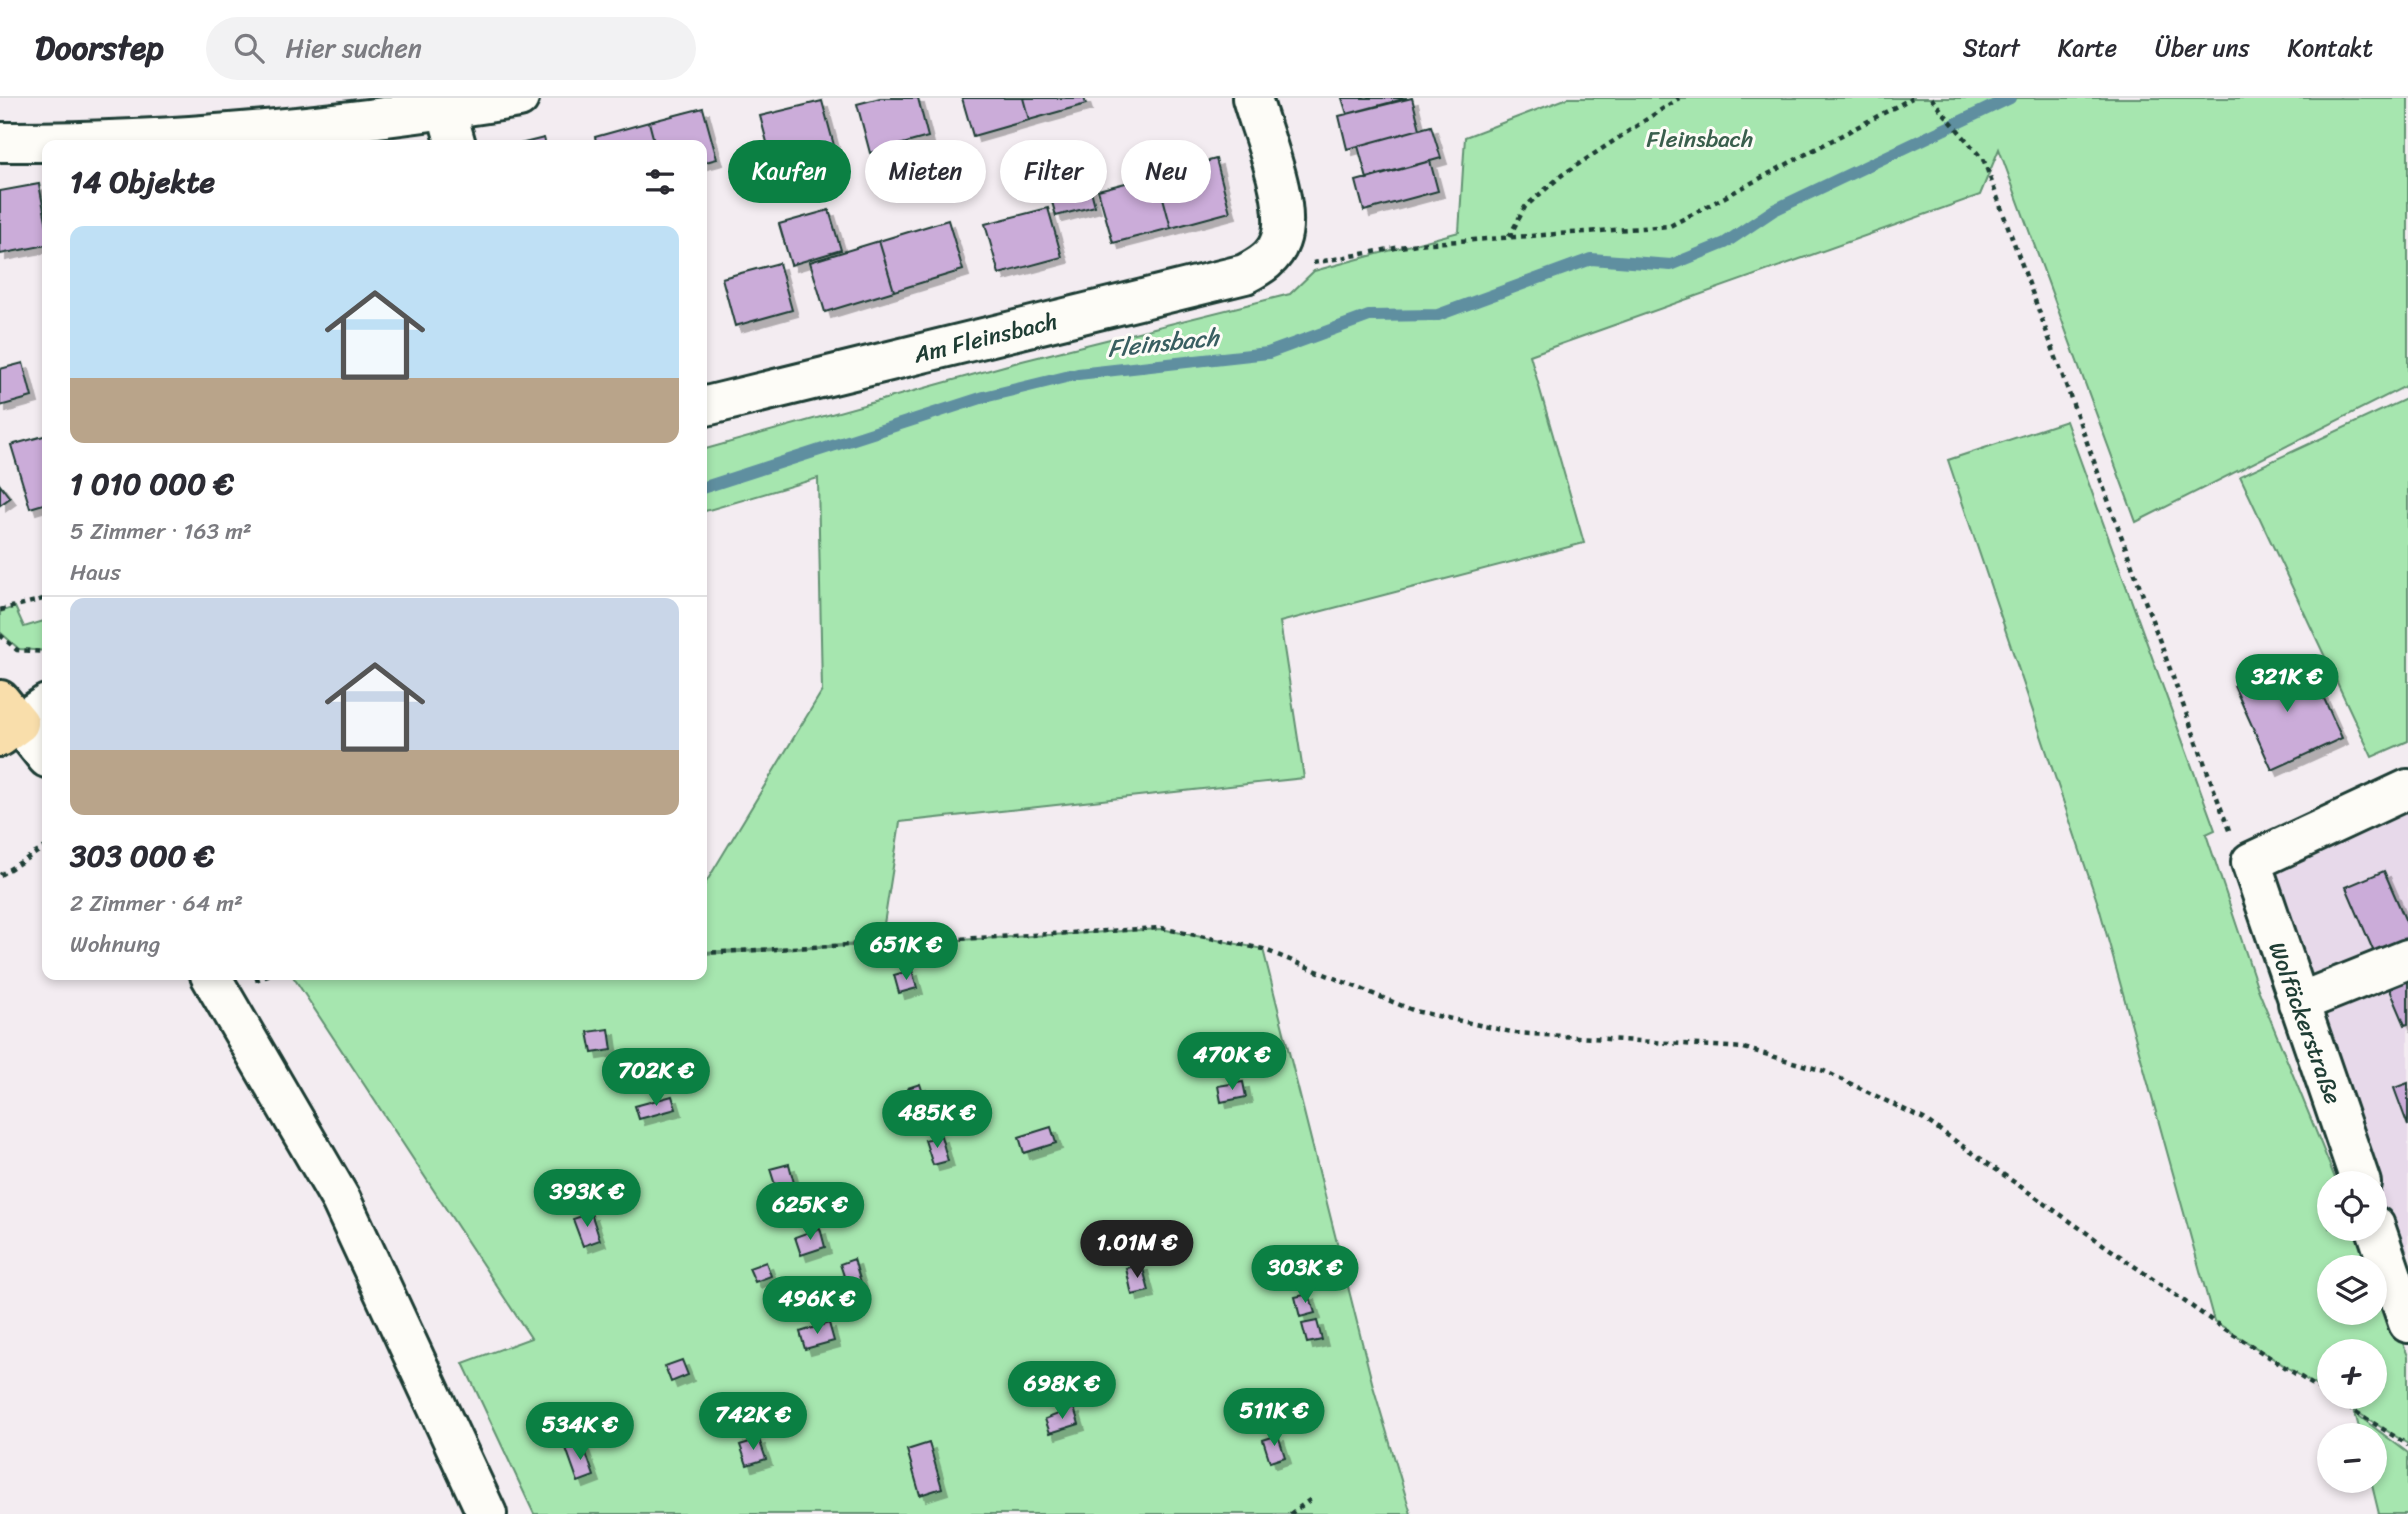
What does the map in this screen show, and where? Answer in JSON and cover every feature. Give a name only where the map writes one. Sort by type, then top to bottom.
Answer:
[{"type":"street","points":[[123,140],[259,132],[444,104],[519,98]]},
{"type":"street","name":"Am Fleinsbach","points":[[707,406],[1245,274],[1268,262],[1280,243],[1282,203],[1252,98]]},
{"type":"street","points":[[444,104],[455,140]]},
{"type":"street","points":[[0,142],[42,142]]},
{"type":"street","points":[[17,716],[42,751]]},
{"type":"street","points":[[2250,862],[2408,790]]},
{"type":"street","name":"Wolfäckerstraße","points":[[2250,862],[2357,1171]]},
{"type":"street","points":[[2298,1003],[2408,959]]},
{"type":"street","points":[[215,983],[341,1200],[486,1514]]},
{"type":"street","points":[[2380,1241],[2408,1323]]},
{"type":"path","points":[[1509,237],[1525,207],[1562,175],[1679,98]]},
{"type":"path","points":[[1895,98],[1900,106]]},
{"type":"path","points":[[1306,264],[1389,247],[1670,226],[1912,98]]},
{"type":"path","points":[[1931,98],[1984,161],[2224,825],[2250,862]]},
{"type":"path","points":[[0,610],[42,599]]},
{"type":"path","points":[[0,635],[17,650],[42,652]]},
{"type":"path","points":[[0,875],[42,849]]},
{"type":"path","points":[[707,953],[1161,928],[1263,949],[1415,1011],[1516,1033],[1744,1048],[1824,1070],[1924,1119],[2214,1322],[2317,1388]]},
{"type":"path","points":[[2351,1409],[2408,1445]]},
{"type":"path","points":[[1290,1514],[1314,1497]]},
{"type":"shaded area","points":[[2408,789],[2408,1323],[2380,1241],[2387,1241],[2387,1171],[2370,1171],[2251,862]]},
{"type":"green space","points":[[1568,98],[2408,98],[2408,385],[2136,522],[1999,149],[1980,195],[1530,355],[1584,543],[1280,622],[1304,778],[900,822],[881,943],[707,952],[707,881],[822,691],[818,478],[707,511],[707,449],[1022,361],[1290,294],[1314,271],[1459,232],[1465,137]]},
{"type":"green space","points":[[2408,398],[2408,741],[2372,757],[2240,476]]},
{"type":"green space","points":[[2066,421],[2215,830],[2206,834],[2258,989],[2332,1171],[2317,1171],[2317,1241],[2361,1241],[2367,1255],[2317,1255],[2317,1325],[2387,1325],[2387,1304],[2408,1356],[2408,1444],[2387,1431],[2387,1423],[2374,1423],[2352,1409],[2387,1409],[2387,1339],[2317,1339],[2317,1386],[2214,1321],[2099,907],[1948,460]]},
{"type":"green space","points":[[15,607],[24,627],[42,622],[42,651],[19,649],[0,632],[0,612]]},
{"type":"green space","points":[[1161,929],[1263,949],[1373,1386],[1411,1514],[534,1514],[463,1363],[531,1338],[295,980],[707,980],[707,954]]},
{"type":"green space","points":[[2355,1413],[2368,1423],[2358,1423]]},
{"type":"green space","points":[[2387,1437],[2408,1453],[2408,1514],[2379,1514],[2374,1493],[2387,1493]]},
{"type":"building","points":[[880,98],[918,98],[928,137],[917,140],[867,140],[857,104]]},
{"type":"building","points":[[962,98],[1023,98],[1029,120],[973,136]]},
{"type":"building","points":[[1023,98],[1084,98],[1086,104],[1029,120]]},
{"type":"building","points":[[1342,98],[1407,98],[1347,114]]},
{"type":"building","points":[[1412,98],[1420,129],[1347,149],[1339,116]]},
{"type":"building","points":[[822,101],[833,140],[766,140],[760,116]]},
{"type":"building","points":[[703,108],[717,159],[707,162],[707,140],[654,140],[649,122]]},
{"type":"building","points":[[649,122],[654,140],[596,140],[595,137]]},
{"type":"building","points":[[1431,126],[1441,158],[1367,179],[1358,146]]},
{"type":"building","points":[[1216,159],[1230,212],[1171,228],[1164,203],[1211,203],[1211,160]]},
{"type":"building","points":[[1430,161],[1438,191],[1364,211],[1356,181]]},
{"type":"building","points":[[39,184],[42,200],[42,246],[0,254],[0,191]]},
{"type":"building","points":[[1121,184],[1121,203],[1164,203],[1171,228],[1113,243],[1102,203],[1107,203],[1107,188]]},
{"type":"building","points":[[1052,203],[1094,203],[1095,206],[1056,216]]},
{"type":"building","points":[[1048,208],[1062,257],[999,274],[985,224]]},
{"type":"building","points":[[829,210],[841,250],[791,265],[779,224]]},
{"type":"building","points":[[948,220],[963,270],[894,291],[879,241]]},
{"type":"building","points":[[879,241],[894,291],[825,312],[810,262]]},
{"type":"building","points":[[779,263],[792,310],[735,326],[722,278]]},
{"type":"building","points":[[23,363],[32,397],[0,406],[0,369]]},
{"type":"building","points":[[42,436],[42,504],[30,508],[11,445]]},
{"type":"building","points":[[0,485],[10,498],[0,505]]},
{"type":"building","points":[[2293,659],[2305,686],[2316,681],[2342,738],[2272,770],[2234,686]]},
{"type":"building","points":[[2384,871],[2408,926],[2408,1024],[2405,1025],[2346,887]]},
{"type":"building","points":[[912,970],[917,988],[899,993],[894,975]]},
{"type":"building","points":[[609,1029],[612,1050],[592,1053],[588,1032]]},
{"type":"building","points":[[1243,1082],[1246,1097],[1221,1102],[1218,1086]]},
{"type":"building","points":[[2408,1083],[2408,1126],[2394,1088]]},
{"type":"building","points":[[920,1084],[930,1115],[918,1119],[908,1088]]},
{"type":"building","points":[[672,1096],[676,1109],[639,1119],[635,1106]]},
{"type":"building","points":[[1051,1127],[1056,1143],[1024,1153],[1019,1137]]},
{"type":"building","points":[[941,1136],[948,1161],[933,1165],[925,1140]]},
{"type":"building","points":[[789,1164],[794,1183],[776,1188],[770,1169]]},
{"type":"building","points":[[591,1213],[600,1240],[583,1246],[573,1219]]},
{"type":"building","points":[[820,1228],[825,1247],[801,1255],[795,1237]]},
{"type":"building","points":[[854,1259],[862,1286],[849,1291],[840,1264]]},
{"type":"building","points":[[766,1262],[771,1276],[755,1282],[749,1268]]},
{"type":"building","points":[[1142,1265],[1149,1291],[1132,1295],[1126,1268]]},
{"type":"building","points":[[1309,1294],[1315,1313],[1300,1317],[1295,1297]]},
{"type":"building","points":[[1317,1321],[1322,1340],[1307,1343],[1302,1324]]},
{"type":"building","points":[[829,1323],[834,1341],[805,1349],[800,1332]]},
{"type":"building","points":[[682,1360],[688,1375],[671,1382],[665,1366]]},
{"type":"building","points":[[1074,1408],[1079,1424],[1050,1433],[1045,1419]]},
{"type":"building","points":[[1278,1435],[1285,1457],[1270,1462],[1263,1440]]},
{"type":"building","points":[[759,1439],[766,1459],[747,1465],[740,1445]]},
{"type":"building","points":[[582,1442],[594,1476],[578,1482],[566,1448]]},
{"type":"building","points":[[929,1443],[942,1488],[920,1495],[907,1450]]},
{"type":"waterway","name":"Fleinsbach","points":[[707,486],[984,397],[1078,374],[1268,353],[1369,316],[1438,315],[1591,259],[1671,265],[1725,243],[1774,210],[2010,98]]}]
